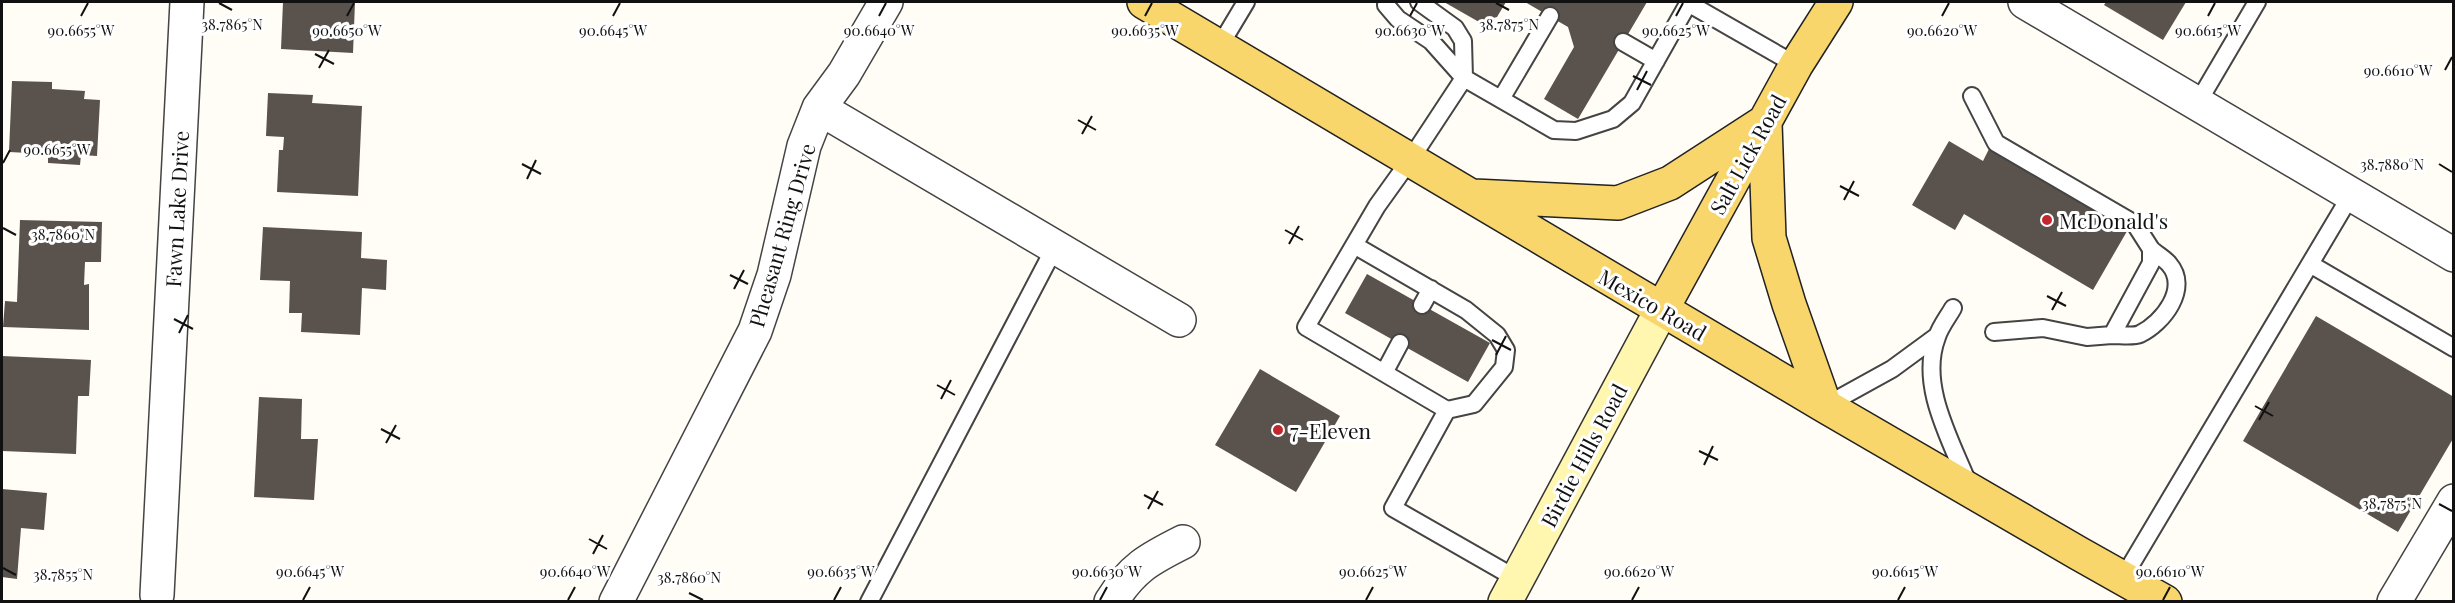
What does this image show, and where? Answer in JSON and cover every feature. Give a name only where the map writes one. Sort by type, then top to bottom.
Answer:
[{"type":"main road","name":"Mexico Road","points":[[1144,2],[1825,406],[2165,602]]},
{"type":"main road","name":"Salt Lick Road","points":[[1662,309],[1796,65],[1836,2]]},
{"type":"main road","points":[[1471,196],[1618,203],[1670,183],[1765,122]]},
{"type":"main road","points":[[1765,122],[1769,238],[1789,304],[1825,406]]},
{"type":"main road","name":"Birdie Hills Road","points":[[1511,590],[1662,309]]},
{"type":"street","points":[[170,2],[187,2]]},
{"type":"street","name":"Fawn Lake Drive","points":[[157,595],[187,2]]},
{"type":"street","name":"Pheasant Ring Drive","points":[[616,602],[755,331],[774,275],[804,146],[819,108],[844,74],[886,2]]},
{"type":"street","points":[[2025,2],[2454,255]]},
{"type":"street","points":[[819,108],[1179,320]]},
{"type":"street","points":[[2394,602],[2454,501]]},
{"type":"street","points":[[1111,602],[1123,584],[1146,560],[1183,542]]},
{"type":"lane","points":[[1219,47],[1246,2]]},
{"type":"lane","points":[[1387,2],[1386,5],[1398,19],[1431,41],[1464,78],[1554,130],[1576,131],[1613,119],[1632,103],[1689,2],[1796,65]]},
{"type":"lane","points":[[1354,245],[1467,310],[1497,335],[1506,350],[1504,367],[1474,404],[1447,410],[1306,327],[1354,245],[1377,206],[1464,78],[1463,41],[1460,34],[1443,17],[1419,2]]},
{"type":"lane","points":[[2197,104],[2257,2]]},
{"type":"lane","points":[[1501,99],[1550,16]]},
{"type":"lane","points":[[1623,42],[1656,61]]},
{"type":"lane","points":[[1972,96],[1996,143],[2135,224],[2151,249],[2170,265],[2176,278],[2174,298],[2167,313],[2153,326],[2138,335],[2112,334],[2087,337],[2043,328],[1994,332]]},
{"type":"lane","points":[[2123,578],[2351,195]]},
{"type":"lane","points":[[869,602],[1055,247]]},
{"type":"lane","points":[[2112,334],[2148,270],[2151,263],[2151,249]]},
{"type":"lane","points":[[2310,264],[2454,348]]},
{"type":"lane","points":[[1422,305],[1431,289]]},
{"type":"lane","points":[[1953,308],[1937,336],[1931,360],[1932,392],[1971,491]]},
{"type":"lane","points":[[1825,406],[1892,369],[1937,336]]},
{"type":"lane","points":[[1384,373],[1400,343]]},
{"type":"lane","points":[[1447,410],[1393,508],[1511,590]]},
{"type":"building","points":[[283,2],[355,2],[353,53],[281,49]]},
{"type":"building","points":[[1444,2],[1506,2],[1497,17],[1479,22]]},
{"type":"building","points":[[1525,2],[1647,2],[1578,119],[1544,99],[1574,47],[1568,27]]},
{"type":"building","points":[[2106,2],[2186,2],[2163,40],[2104,5]]},
{"type":"building","points":[[12,81],[52,82],[52,89],[85,91],[84,99],[100,100],[97,156],[81,155],[80,165],[48,163],[48,154],[9,152]]},
{"type":"building","points":[[268,93],[313,95],[312,103],[362,106],[358,196],[277,192],[279,150],[283,150],[284,137],[266,136]]},
{"type":"building","name":"McDonald's","points":[[1949,141],[1983,161],[1991,145],[2130,226],[2093,290],[1964,214],[1955,230],[1912,205]]},
{"type":"building","points":[[20,220],[102,222],[101,262],[85,262],[84,285],[89,284],[89,330],[3,327],[5,301],[17,302]]},
{"type":"building","points":[[263,227],[362,232],[361,258],[387,260],[386,290],[362,288],[360,335],[301,332],[302,313],[289,313],[290,281],[260,280]]},
{"type":"building","points":[[1367,274],[1490,343],[1468,382],[1345,313]]},
{"type":"building","points":[[2316,316],[2454,397],[2454,437],[2398,532],[2243,441]]},
{"type":"building","points":[[2,356],[91,360],[89,396],[78,396],[76,454],[2,451]]},
{"type":"building","name":"7-Eleven","points":[[1260,369],[1340,416],[1296,492],[1215,445]]},
{"type":"building","points":[[259,397],[302,399],[301,439],[318,439],[314,500],[254,497]]},
{"type":"building","points":[[2,489],[47,493],[44,530],[21,528],[17,579],[2,577]]},
{"type":"place","name":"McDonald's","points":[[2047,220]]},
{"type":"place","name":"7-Eleven","points":[[1278,430]]}]
